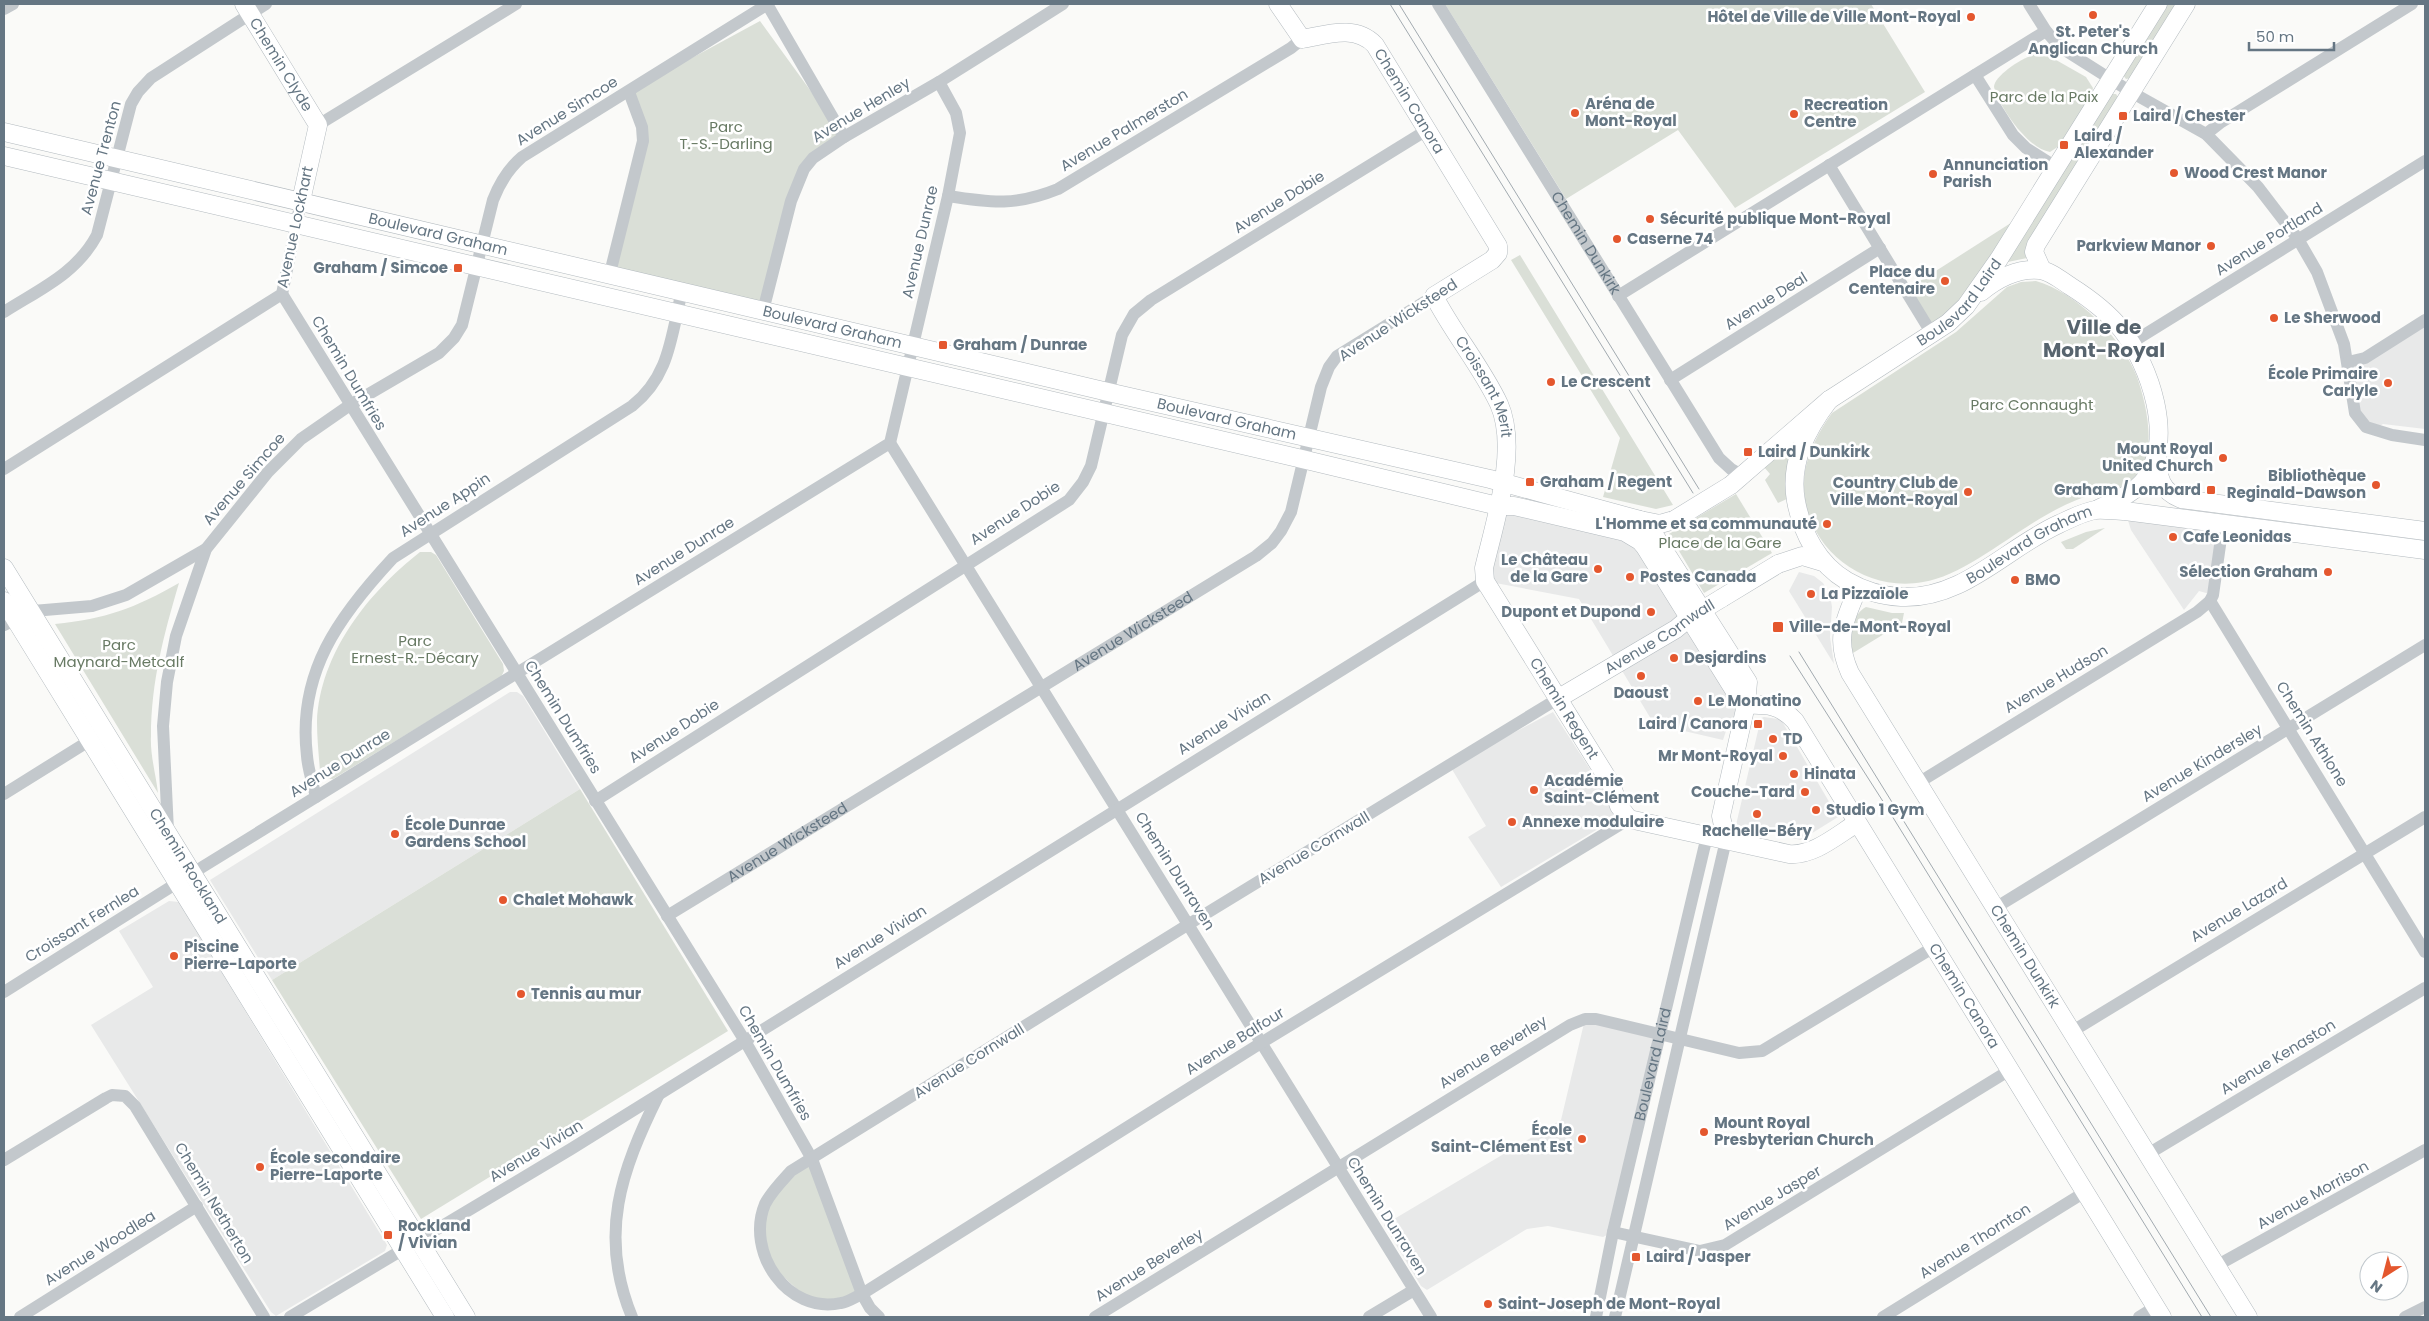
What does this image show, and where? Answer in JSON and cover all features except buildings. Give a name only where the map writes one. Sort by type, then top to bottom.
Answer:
[{"type":"street","points":[[4,9],[13,4]]},
{"type":"street","name":"Avenue Trenton","points":[[4,312],[80,262],[97,235],[131,104],[138,92],[151,78],[247,9],[266,4]]},
{"type":"street","points":[[318,125],[516,4]]},
{"type":"street","points":[[768,4],[844,136]]},
{"type":"street","name":"Avenue Simcoe","points":[[168,834],[163,726],[167,682],[176,636],[206,549],[268,472],[301,439],[350,406],[440,353],[454,338],[462,325],[475,268],[496,193],[512,167],[522,157],[768,4]]},
{"type":"street","name":"Avenue Henley","points":[[763,311],[796,184],[804,169],[813,158],[844,136],[939,82],[1063,4]]},
{"type":"street","points":[[1278,4],[1302,39]]},
{"type":"street","name":"Chemin Dunkirk","points":[[1438,4],[1670,380],[1719,458],[1730,469],[1737,481]]},
{"type":"street","points":[[2029,4],[2046,31],[2060,47],[2131,92],[2206,134],[2258,187],[2298,239],[2328,299],[2348,362],[2356,414],[2366,427],[2392,435],[2425,440]]},
{"type":"street","name":"Boulevard Laird","points":[[1650,541],[1674,520],[1737,481],[1829,400],[1948,324],[1966,306],[1999,259],[2158,4]]},
{"type":"street","points":[[2042,270],[2034,252],[2036,245],[2186,4]]},
{"type":"street","points":[[2206,134],[2220,123],[2412,4]]},
{"type":"street","name":"Chemin Clyde","points":[[247,9],[318,125]]},
{"type":"street","points":[[1618,296],[2046,31]]},
{"type":"street","name":"Chemin Canora","points":[[1302,39],[1350,32],[1369,39],[1498,246],[1498,253],[1492,260]]},
{"type":"street","name":"Avenue Palmerston","points":[[948,196],[994,203],[1039,196],[1058,189],[1291,48],[1302,39]]},
{"type":"street","points":[[1975,75],[2012,135],[2026,148],[2056,167]]},
{"type":"street","name":"Avenue Dunrae","points":[[185,878],[890,443],[948,196],[960,133],[956,113],[939,82]]},
{"type":"street","points":[[610,274],[643,141],[642,127],[629,92]]},
{"type":"street","name":"Avenue Lockhart","points":[[4,469],[282,294],[300,201],[318,125]]},
{"type":"street","name":"Avenue Dobie","points":[[595,801],[1069,500],[1083,482],[1091,466],[1122,335],[1127,322],[1143,306],[1427,130]]},
{"type":"street","name":"Boulevard Graham","points":[[4,132],[1503,484],[1640,520]]},
{"type":"street","name":"Boulevard Graham","points":[[4,156],[475,268],[676,313],[1498,506],[1514,506],[1625,532],[1650,541]]},
{"type":"street","name":"Avenue Portland","points":[[2131,344],[2425,162]]},
{"type":"street","points":[[1829,166],[1932,334]]},
{"type":"street","name":"Avenue Deal","points":[[1670,380],[1880,248]]},
{"type":"street","name":"Avenue Wicksteed","points":[[667,916],[1256,556],[1272,543],[1284,528],[1290,512],[1322,381],[1337,356],[1492,260]]},
{"type":"street","points":[[1966,306],[1992,283],[2005,276],[2022,271],[2042,270],[2086,296],[2110,316],[2131,344],[2141,362],[2158,414],[2158,477],[2162,485],[2172,496],[2181,499],[2425,531]]},
{"type":"street","name":"Avenue Appin","points":[[316,797],[306,757],[305,719],[312,680],[323,651],[338,624],[364,589],[393,558],[429,533],[632,406],[646,395],[659,377],[666,362],[682,291]]},
{"type":"street","name":"Chemin Dumfries","points":[[282,294],[745,1041],[812,1160],[862,1294],[870,1308],[879,1317]]},
{"type":"street","name":"Croissant Merit","points":[[1434,296],[1499,405],[1508,439],[1503,484]]},
{"type":"street","points":[[2348,362],[2366,358],[2425,320]]},
{"type":"street","name":"Boulevard Graham","points":[[1829,400],[1806,434],[1795,474],[1794,492],[1800,518],[1822,562],[1838,576],[1858,588],[1877,594],[1920,597],[1941,593],[1958,586],[2047,530],[2094,510],[2125,511],[2425,550]]},
{"type":"street","name":"Chemin Dunraven","points":[[890,443],[1118,808],[1431,1317]]},
{"type":"street","points":[[2094,510],[2130,493],[2138,487],[2150,472],[2157,454]]},
{"type":"street","points":[[1485,581],[1484,568],[1503,484]]},
{"type":"street","points":[[1640,520],[1650,541],[1695,615],[1711,623],[1748,682],[1746,705]]},
{"type":"street","name":"Boulevard Laird","points":[[1640,520],[1660,524],[1674,520]]},
{"type":"street","points":[[2210,601],[2213,595],[2223,524]]},
{"type":"street","name":"Avenue Simcoe","points":[[16,618],[92,606],[126,595],[206,549]]},
{"type":"street","name":"Avenue Cornwall","points":[[812,1160],[1189,924],[1559,698],[1676,629],[1695,615],[1778,564],[1802,556],[1822,562]]},
{"type":"street","name":"Chemin Rockland","points":[[4,568],[16,618]]},
{"type":"street","name":"Chemin Regent","points":[[1485,581],[1559,698],[1611,784],[1618,804],[1629,819]]},
{"type":"street","name":"Avenue Vivian","points":[[290,1317],[658,1096],[1485,581]]},
{"type":"street","name":"Chemin Dunkirk","points":[[1858,588],[1843,624],[1841,641],[1843,654],[1850,673],[2248,1317]]},
{"type":"street","name":"Chemin Rockland","points":[[4,601],[97,736],[168,834],[185,878]]},
{"type":"street","name":"Chemin Athlone","points":[[2210,601],[2366,852],[2425,952]]},
{"type":"street","name":"Avenue Hudson","points":[[1918,783],[2192,615],[2210,601]]},
{"type":"street","name":"Avenue Kindersley","points":[[1995,908],[2425,645]]},
{"type":"street","name":"Chemin Canora","points":[[1746,705],[1766,704],[1777,707],[1787,713],[1795,722],[2158,1312]]},
{"type":"street","name":"Boulevard Laird","points":[[1596,1317],[1614,1232],[1707,836],[1721,816],[1746,705]]},
{"type":"street","points":[[4,794],[97,736]]},
{"type":"street","name":"Chemin Rockland","points":[[97,736],[411,1245],[466,1317]]},
{"type":"street","name":"Boulevard Laird","points":[[1615,1317],[1726,840],[1721,816]]},
{"type":"street","name":"Avenue Lazard","points":[[2071,1032],[2425,817]]},
{"type":"street","points":[[1629,819],[1800,855],[1858,823]]},
{"type":"street","name":"Avenue Balfour","points":[[862,1294],[1261,1043],[1629,819]]},
{"type":"street","name":"Croissant Fernlea","points":[[4,992],[185,878]]},
{"type":"street","name":"Avenue Beverley","points":[[1095,1317],[1555,1032],[1578,1021],[1596,1019],[1739,1053],[1762,1051],[1934,947]]},
{"type":"street","name":"Avenue Kenaston","points":[[2148,1154],[2425,988]]},
{"type":"street","name":"Avenue Jasper","points":[[1614,1232],[1700,1251],[1725,1246],[2010,1070]]},
{"type":"street","name":"Chemin Netherton","points":[[4,1160],[112,1095],[125,1096],[135,1106],[264,1317]]},
{"type":"street","points":[[632,1317],[624,1297],[618,1273],[615,1238],[617,1209],[624,1174],[635,1142],[658,1096]]},
{"type":"street","name":"Avenue Morrison","points":[[2216,1266],[2425,1150]]},
{"type":"street","points":[[812,1160],[791,1171],[777,1185],[765,1204],[760,1224],[760,1240],[764,1259],[772,1274],[784,1286],[809,1300],[824,1304],[841,1303],[862,1294]]},
{"type":"street","name":"Avenue Thornton","points":[[1883,1317],[2085,1192]]},
{"type":"street","name":"Avenue Woodlea","points":[[20,1317],[197,1206]]},
{"type":"street","name":"Chemin Rockland","points":[[411,1245],[445,1317]]},
{"type":"street","points":[[1369,1317],[1414,1290]]},
{"type":"street","points":[[2405,1317],[2425,1307]]},
{"type":"street","points":[[2139,1317],[2158,1312]]},
{"type":"shaded area","name":"École Primaire Carlyle","points":[[2425,320],[2425,429],[2383,424],[2372,430],[2360,420],[2348,362]]},
{"type":"shaded area","points":[[1498,506],[1625,534],[1643,548],[1738,703],[1734,726],[1726,731],[1723,740],[1654,724],[1579,599],[1485,581]]},
{"type":"shaded area","points":[[2125,511],[2223,524],[2213,595],[2199,591],[2184,610],[2131,530]]},
{"type":"shaded area","points":[[1799,572],[1814,576],[1823,583],[1830,595],[1832,607],[1830,637],[1834,664],[1789,591]]},
{"type":"shaded area","name":"École Dunrae Gardens School","points":[[510,692],[517,692],[523,696],[580,789],[272,980],[210,880]]},
{"type":"shaded area","name":"Académie Saint-Clément","points":[[1553,712],[1619,814],[1603,826],[1501,887],[1468,837],[1486,826],[1450,766]]},
{"type":"shaded area","points":[[1761,718],[1778,719],[1783,723],[1838,817],[1801,840],[1736,825]]},
{"type":"shaded area","name":"École secondaire Pierre-Laporte","points":[[169,901],[179,902],[387,1245],[385,1251],[276,1316],[271,1312],[91,1025],[153,987],[119,931]]},
{"type":"shaded area","name":"École Saint-Clément Est","points":[[1585,1019],[1661,1033],[1613,1232],[1603,1237],[1548,1226],[1527,1229],[1427,1290],[1421,1286],[1384,1225],[1561,1120]]},
{"type":"green space","points":[[1445,4],[1871,4],[1925,92],[1735,208],[1678,130],[1566,199]]},
{"type":"green space","points":[[2166,4],[2178,4],[2131,78],[2126,79],[2123,75]]},
{"type":"green space","name":"Parc T.-S.-Darling","points":[[760,21],[844,137],[804,169],[763,311],[610,273],[643,141],[629,92]]},
{"type":"green space","name":"Parc de la Paix","points":[[2042,52],[2086,77],[2093,88],[2091,96],[2059,146],[2050,152],[2041,149],[2033,143],[2016,126],[2008,116],[1994,87],[2006,70],[2029,56]]},
{"type":"green space","points":[[2112,94],[2116,94],[2118,97],[2027,250],[2027,258],[2003,263]]},
{"type":"green space","points":[[2028,212],[1999,259],[1932,334],[1906,290]]},
{"type":"green space","points":[[1520,255],[1673,505],[1656,509],[1603,497],[1620,438],[1511,260]]},
{"type":"green space","name":"Parc Connaught","points":[[2036,281],[2067,295],[2082,306],[2109,333],[2130,362],[2141,390],[2148,421],[2149,437],[2143,467],[2135,478],[2122,487],[2093,494],[2061,507],[1970,563],[1938,578],[1923,582],[1899,583],[1876,579],[1854,570],[1836,556],[1821,539],[1810,519],[1805,496],[1805,471],[1807,463],[1815,441],[1823,427],[1832,413],[1956,332],[2007,287],[2021,282]]},
{"type":"green space","points":[[1789,447],[1792,451],[1789,498],[1778,503],[1765,480],[1770,474],[1764,467]]},
{"type":"green space","name":"Place de la Gare","points":[[1736,494],[1772,553],[1704,593],[1669,534]]},
{"type":"green space","points":[[2105,528],[2073,549],[2066,549],[2061,542],[2086,532]]},
{"type":"green space","name":"Parc Ernest-R.-Décary","points":[[420,552],[431,552],[436,555],[503,664],[504,671],[501,677],[333,779],[322,778],[317,722],[320,697],[327,672],[350,626],[365,606],[382,586]]},
{"type":"green space","name":"Parc Maynard-Metcalf","points":[[179,583],[164,640],[153,696],[151,743],[158,793],[55,624],[90,619],[120,611]]},
{"type":"green space","points":[[1866,607],[1892,613],[1904,613],[1902,623],[1853,653],[1850,634],[1857,615]]},
{"type":"green space","points":[[580,789],[728,1031],[421,1219],[272,980]]},
{"type":"green space","points":[[812,1159],[862,1294],[841,1303],[809,1300],[764,1259],[765,1204]]},
{"type":"tram line","points":[[1390,4],[1693,493]]},
{"type":"tram line","points":[[1399,4],[1699,489]]},
{"type":"tram line","points":[[1799,652],[2211,1317]]},
{"type":"tram line","points":[[1790,656],[1884,803],[2202,1317]]},
{"type":"place","name":"St. Peter's Anglican Church","points":[[2093,15]]},
{"type":"place","name":"Hôtel de Ville de Ville Mont-Royal","points":[[1971,17]]},
{"type":"place","name":"Aréna de Mont-Royal","points":[[1575,113]]},
{"type":"place","name":"Recreation Centre","points":[[1794,114]]},
{"type":"place","name":"Laird / Chester","points":[[2123,116]]},
{"type":"place","name":"Laird / Alexander","points":[[2064,145]]},
{"type":"place","name":"Wood Crest Manor","points":[[2174,173]]},
{"type":"place","name":"Annunciation Parish","points":[[1933,174]]},
{"type":"place","name":"Sécurité publique Mont-Royal","points":[[1650,219]]},
{"type":"place","name":"Caserne 74","points":[[1617,239]]},
{"type":"place","name":"Parkview Manor","points":[[2211,246]]},
{"type":"place","name":"Graham / Simcoe","points":[[458,268]]},
{"type":"place","name":"Place du Centenaire","points":[[1945,281]]},
{"type":"place","name":"Le Sherwood","points":[[2274,318]]},
{"type":"place","name":"Graham / Dunrae","points":[[943,345]]},
{"type":"place","name":"Le Crescent","points":[[1551,382]]},
{"type":"place","name":"École Primaire Carlyle","points":[[2388,383]]},
{"type":"place","name":"Laird / Dunkirk","points":[[1748,452]]},
{"type":"place","name":"Mount Royal United Church","points":[[2223,458]]},
{"type":"place","name":"Graham / Regent","points":[[1530,482]]},
{"type":"place","name":"Bibliothèque Reginald-Dawson","points":[[2376,485]]},
{"type":"place","name":"Graham / Lombard","points":[[2211,490]]},
{"type":"place","name":"Country Club de Ville Mont-Royal","points":[[1968,492]]},
{"type":"place","name":"L'Homme et sa communauté","points":[[1827,524]]},
{"type":"place","name":"Cafe Leonidas","points":[[2173,537]]},
{"type":"place","name":"Le Château de la Gare","points":[[1598,569]]},
{"type":"place","name":"Sélection Graham","points":[[2328,572]]},
{"type":"place","name":"Postes Canada","points":[[1630,577]]},
{"type":"place","name":"BMO","points":[[2015,580]]},
{"type":"place","name":"La Pizzaïole","points":[[1811,594]]},
{"type":"place","name":"Dupont et Dupond","points":[[1651,612]]},
{"type":"place","name":"Ville-de-Mont-Royal","points":[[1778,627]]},
{"type":"place","name":"Desjardins","points":[[1674,658]]},
{"type":"place","name":"Daoust","points":[[1641,676]]},
{"type":"place","name":"Le Monatino","points":[[1698,701]]},
{"type":"place","name":"Laird / Canora","points":[[1758,724]]},
{"type":"place","name":"TD","points":[[1773,739]]},
{"type":"place","name":"Mr Mont-Royal","points":[[1783,756]]},
{"type":"place","name":"Hinata","points":[[1794,774]]},
{"type":"place","name":"Académie Saint-Clément","points":[[1534,790]]},
{"type":"place","name":"Couche-Tard","points":[[1805,792]]},
{"type":"place","name":"Studio 1 Gym","points":[[1816,810]]},
{"type":"place","name":"Rachelle-Béry","points":[[1757,814]]},
{"type":"place","name":"Annexe modulaire","points":[[1512,822]]},
{"type":"place","name":"École Dunrae Gardens School","points":[[395,834]]},
{"type":"place","name":"Chalet Mohawk","points":[[503,900]]},
{"type":"place","name":"Piscine Pierre-Laporte","points":[[174,956]]},
{"type":"place","name":"Tennis au mur","points":[[521,994]]},
{"type":"place","name":"Mount Royal Presbyterian Church","points":[[1704,1132]]},
{"type":"place","name":"École Saint-Clément Est","points":[[1582,1139]]},
{"type":"place","name":"École secondaire Pierre-Laporte","points":[[260,1167]]},
{"type":"place","name":"Rockland / Vivian","points":[[388,1235]]},
{"type":"place","name":"Laird / Jasper","points":[[1636,1257]]},
{"type":"place","name":"Saint-Joseph de Mont-Royal","points":[[1488,1304]]},
{"type":"district","name":"Ville de Mont-Royal","points":[[2104,338]]}]
